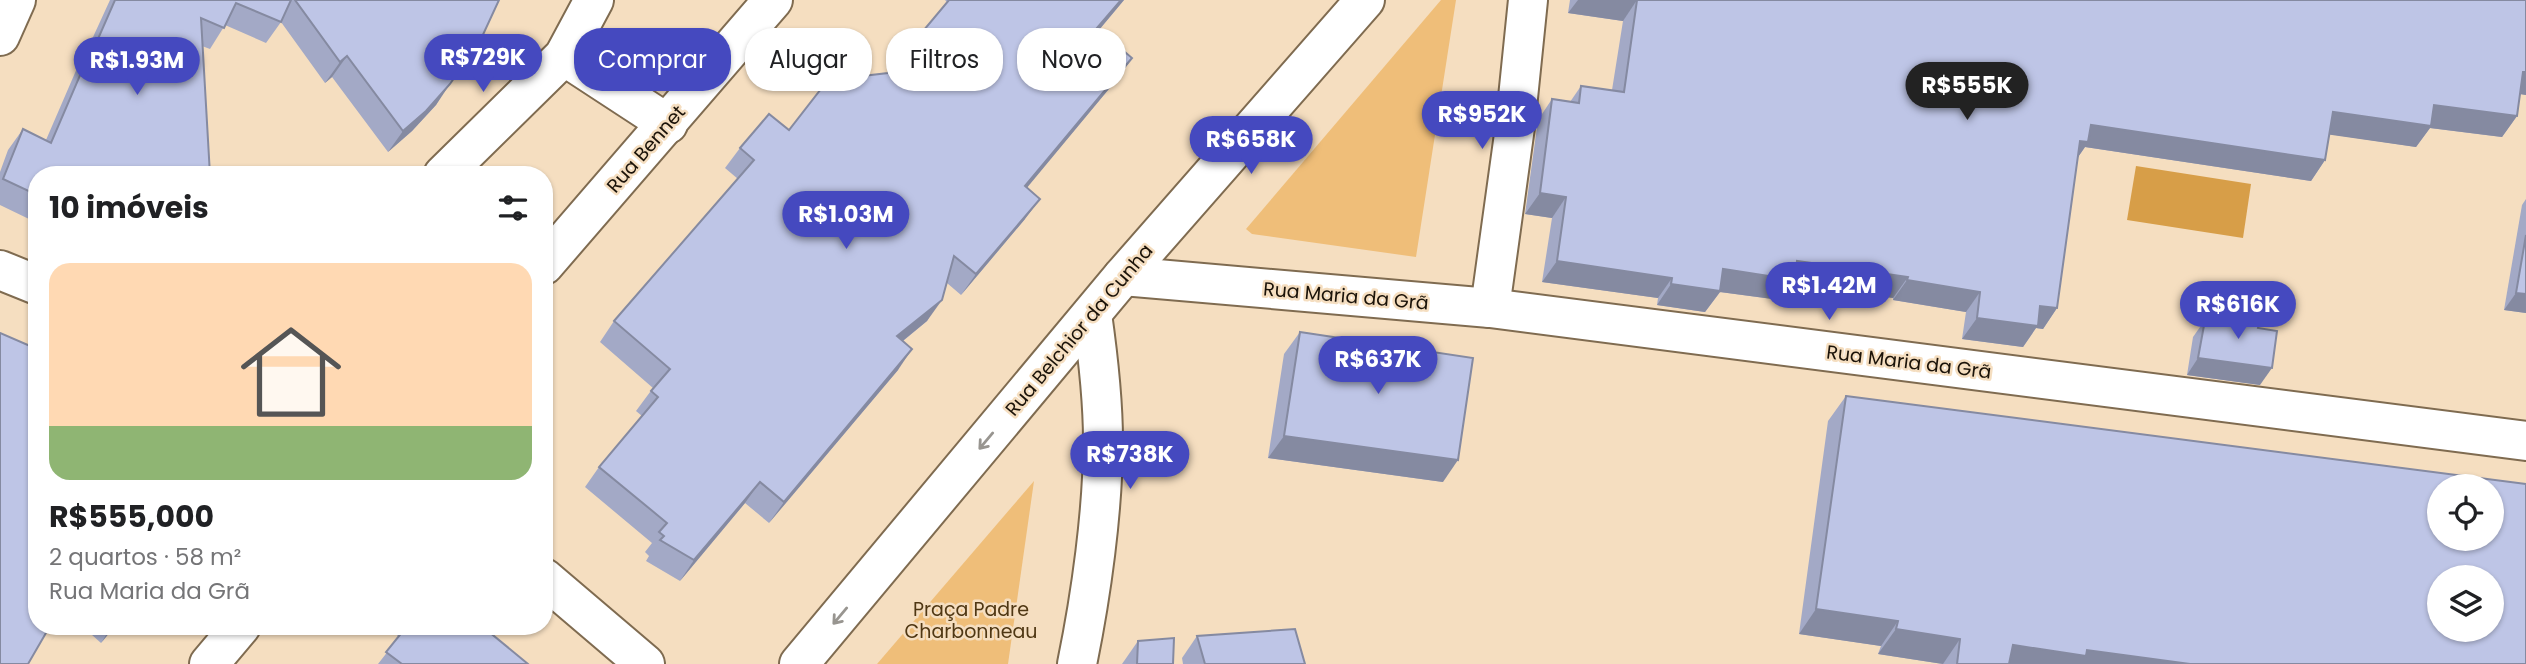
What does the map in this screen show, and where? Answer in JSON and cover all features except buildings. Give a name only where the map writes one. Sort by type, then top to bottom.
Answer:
[{"type":"street","points":[[0,36],[16,0]]},
{"type":"street","points":[[452,166],[564,56],[594,0]]},
{"type":"street","name":"Rua Bennet","points":[[553,255],[773,0]]},
{"type":"street","name":"Rua Belchior da Cunha","points":[[799,664],[1123,276],[1364,0]]},
{"type":"street","points":[[1490,309],[1515,127],[1528,0]]},
{"type":"street","points":[[564,56],[668,124]]},
{"type":"street","points":[[0,270],[28,281]]},
{"type":"street","name":"Rua Maria da Grã","points":[[1123,276],[1490,309],[2526,441]]},
{"type":"street","points":[[1077,664],[1098,518],[1103,442],[1101,383],[1092,314]]},
{"type":"street","points":[[553,586],[645,664]]},
{"type":"street","points":[[209,664],[233,635]]},
{"type":"green space","points":[[1441,0],[1456,0],[1416,257],[1252,234],[1246,229]]},
{"type":"green space","name":"Praça Padre Charbonneau","points":[[1034,481],[1008,664],[877,664]]},
{"type":"shaded area","points":[[2136,166],[2251,184],[2243,238],[2127,220]]}]
